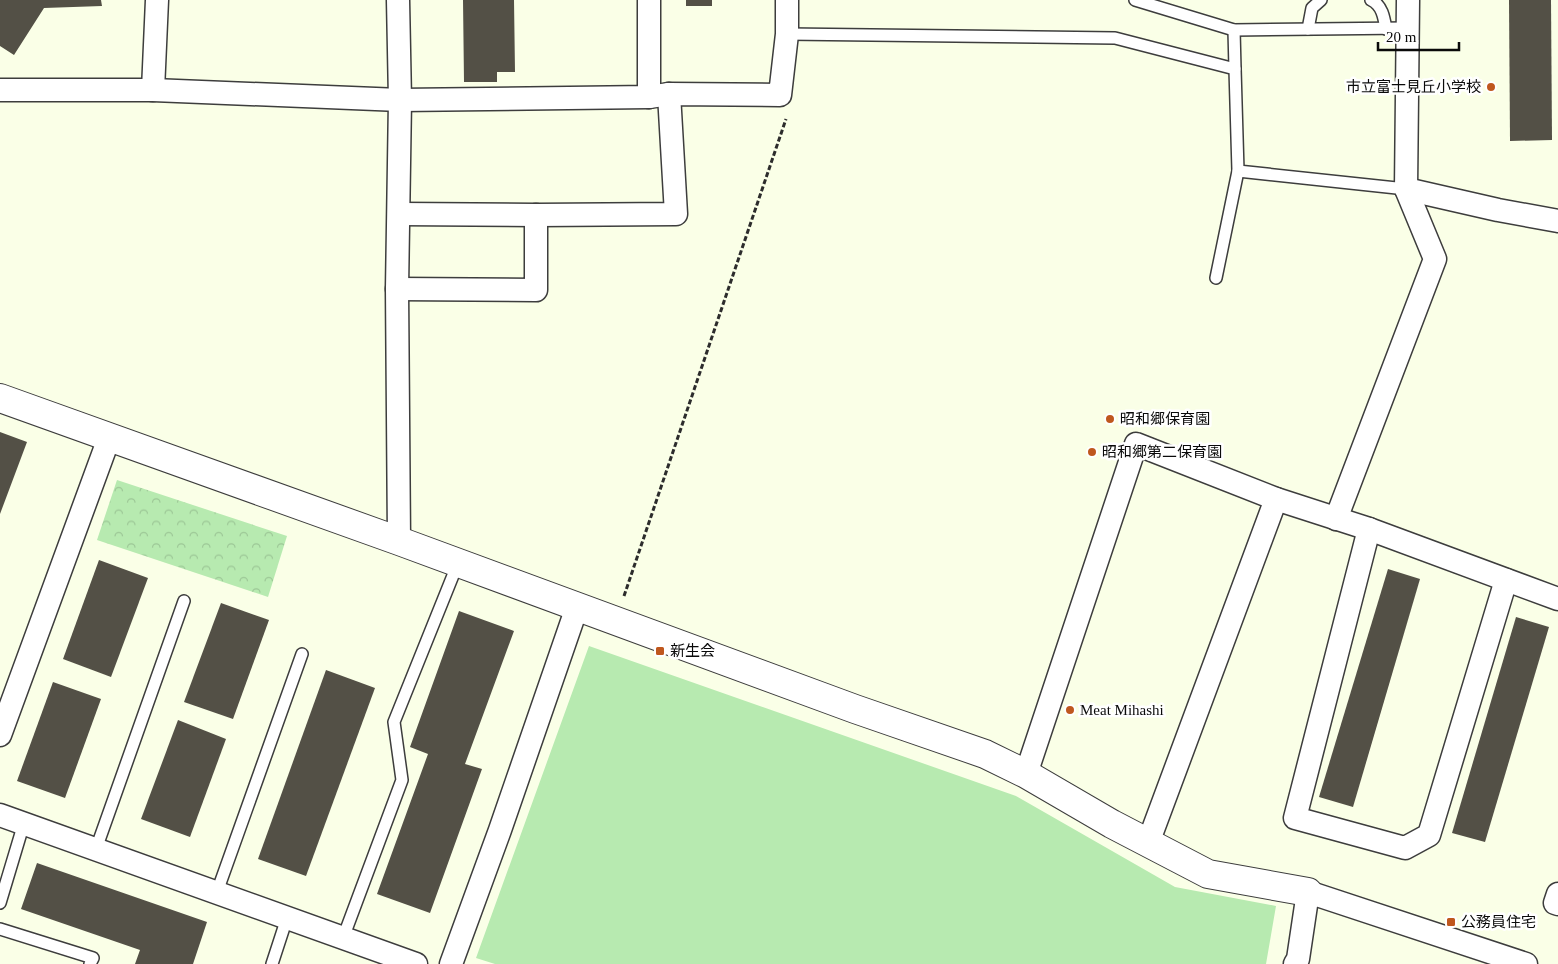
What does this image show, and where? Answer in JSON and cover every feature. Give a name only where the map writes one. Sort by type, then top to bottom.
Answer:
[{"type":"street","points":[[153,90],[157,0]]},
{"type":"street","points":[[398,0],[400,100],[397,289],[399,541]]},
{"type":"street","points":[[399,214],[676,214],[659,95],[649,0]]},
{"type":"street","points":[[0,90],[153,90],[400,100],[659,95],[780,95],[787,34],[787,0]]},
{"type":"street","points":[[1336,518],[1435,259],[1406,190],[1397,29],[1408,0]]},
{"type":"street","points":[[1406,190],[1558,221]]},
{"type":"street","points":[[397,289],[536,290],[536,215]]},
{"type":"street","points":[[0,398],[399,541],[855,709],[985,754],[1026,774],[1112,824],[1208,874],[1308,892],[1526,964]]},
{"type":"street","points":[[0,735],[8,687],[109,438]]},
{"type":"street","points":[[1026,774],[1136,444],[1276,499],[1369,529],[1558,600]]},
{"type":"street","points":[[1148,843],[1276,499]]},
{"type":"street","points":[[1369,529],[1295,818],[1404,848],[1429,835],[1506,580]]},
{"type":"street","points":[[451,964],[500,830],[577,607]]},
{"type":"street","points":[[0,815],[416,964]]},
{"type":"street","points":[[1295,964],[1298,959],[1308,892]]},
{"type":"street","points":[[1558,894],[1555,903],[1558,904]]},
{"type":"lane","points":[[1135,0],[1234,30],[1397,29]]},
{"type":"lane","points":[[1308,29],[1312,8],[1321,0]]},
{"type":"lane","points":[[1371,0],[1377,3],[1384,15],[1397,29]]},
{"type":"lane","points":[[1216,278],[1238,171],[1234,30]]},
{"type":"lane","points":[[787,34],[1115,38],[1235,69]]},
{"type":"lane","points":[[1238,171],[1406,190]]},
{"type":"lane","points":[[343,938],[402,780],[394,722],[458,563]]},
{"type":"lane","points":[[96,849],[184,601]]},
{"type":"lane","points":[[216,892],[302,654]]},
{"type":"lane","points":[[0,903],[24,823]]},
{"type":"lane","points":[[272,964],[287,918]]},
{"type":"lane","points":[[0,929],[92,958],[90,964]]},
{"type":"path","points":[[615,622],[786,120],[780,95]]},
{"type":"green space","points":[[117,480],[287,536],[268,597],[97,540]]},
{"type":"green space","points":[[589,646],[1016,796],[1175,887],[1276,906],[1266,964],[495,964],[476,958]]},
{"type":"building","points":[[0,0],[101,0],[102,6],[44,8],[14,55],[0,46]]},
{"type":"building","points":[[463,0],[514,0],[515,72],[497,72],[497,82],[464,82]]},
{"type":"building","points":[[686,0],[712,0],[712,6],[686,6]]},
{"type":"building","points":[[1509,0],[1551,0],[1552,140],[1510,141]]},
{"type":"building","points":[[0,432],[27,442],[0,514]]},
{"type":"building","points":[[99,560],[148,578],[111,677],[63,659]]},
{"type":"building","points":[[1388,569],[1420,579],[1353,807],[1319,797]]},
{"type":"building","points":[[221,603],[269,620],[233,719],[184,702]]},
{"type":"building","points":[[459,611],[514,631],[465,764],[482,769],[430,913],[377,894],[428,754],[410,747]]},
{"type":"building","points":[[1516,617],[1549,627],[1485,842],[1452,833]]},
{"type":"building","points":[[326,670],[375,688],[306,876],[258,859]]},
{"type":"building","points":[[53,682],[101,699],[65,798],[17,781]]},
{"type":"building","points":[[178,720],[226,739],[190,837],[141,819]]},
{"type":"building","points":[[37,863],[207,922],[193,964],[135,964],[140,950],[21,909]]},
{"type":"place","name":"市立富士見丘小学校","points":[[1491,87]]},
{"type":"place","name":"昭和郷保育園","points":[[1110,419]]},
{"type":"place","name":"昭和郷第二保育園","points":[[1092,452]]},
{"type":"place","name":"新生会","points":[[660,651]]},
{"type":"place","name":"Meat Mihashi","points":[[1070,710]]},
{"type":"place","name":"公務員住宅","points":[[1451,922]]}]
